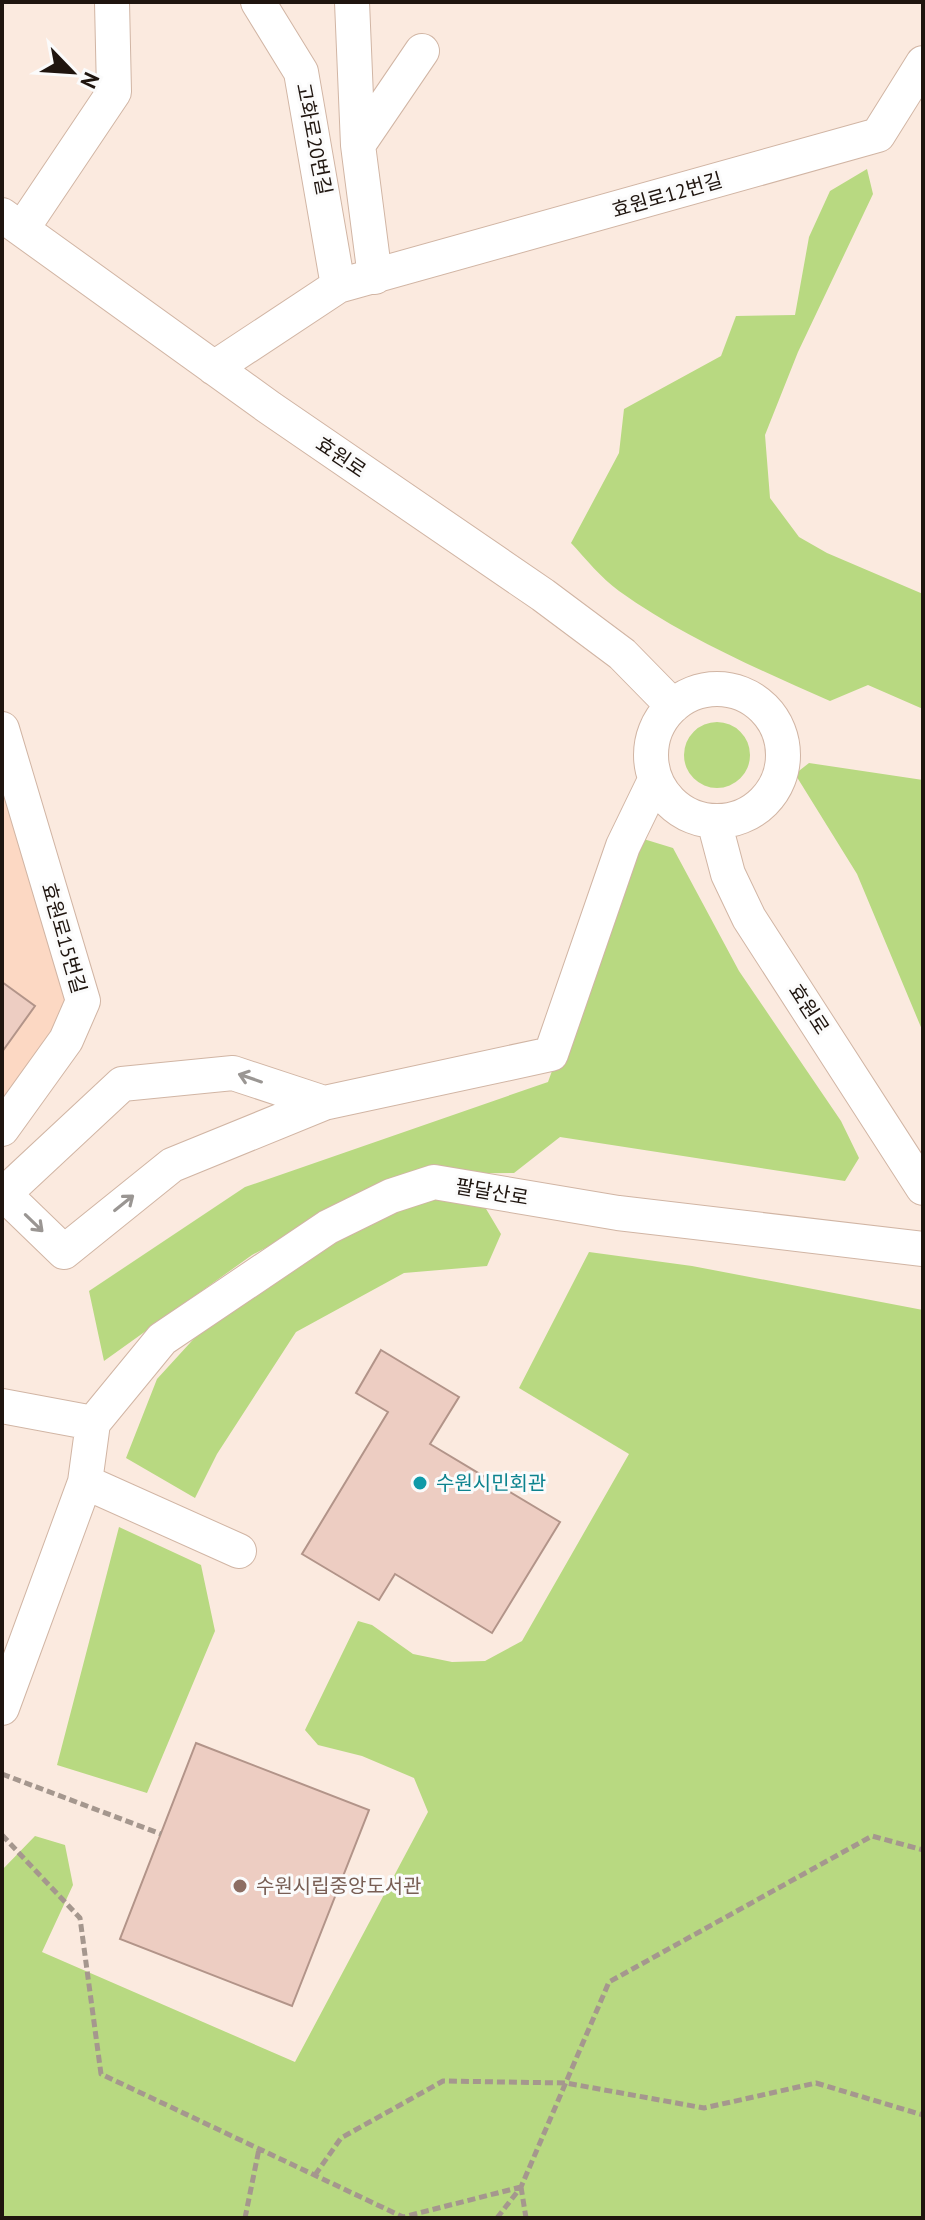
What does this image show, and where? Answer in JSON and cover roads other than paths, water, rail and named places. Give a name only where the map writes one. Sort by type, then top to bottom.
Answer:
[{"type":"street","points":[[12,222],[114,92],[112,2]]},
{"type":"street","name":"고화로20번길","points":[[258,2],[301,72],[338,286]]},
{"type":"street","points":[[352,2],[358,145],[375,277]]},
{"type":"street","points":[[358,145],[422,51]]},
{"type":"street","name":"효원로12번길","points":[[214,368],[338,286],[878,135],[923,63]]},
{"type":"street","name":"효원로","points":[[12,222],[214,368],[543,595],[622,654],[673,706]]},
{"type":"street","points":[[719,688],[741,692],[759,703],[773,719],[782,739],[783,761],[778,782],[765,801],[747,814],[714,821],[683,813],[667,798],[655,780],[651,758],[653,735],[673,706],[698,691],[719,688]]},
{"type":"street","name":"효원로15번길","points":[[2,729],[83,1001],[66,1040],[2,1129]]},
{"type":"street","points":[[324,1103],[233,1073],[122,1084],[4,1194],[64,1252],[172,1165],[324,1103],[551,1054],[623,846],[655,780]]},
{"type":"street","name":"효원로","points":[[714,821],[728,874],[749,918],[923,1188]]},
{"type":"street","name":"팔달산로","points":[[93,1423],[162,1339],[328,1227],[391,1196],[434,1182],[618,1213],[923,1249]]},
{"type":"street","points":[[2,1406],[93,1423],[85,1482],[2,1708]]},
{"type":"street","points":[[85,1482],[239,1551]]},
{"type":"place","name":"수원시민회관","points":[[420,1483]]},
{"type":"place","name":"수원시립중앙도서관","points":[[240,1886]]}]
